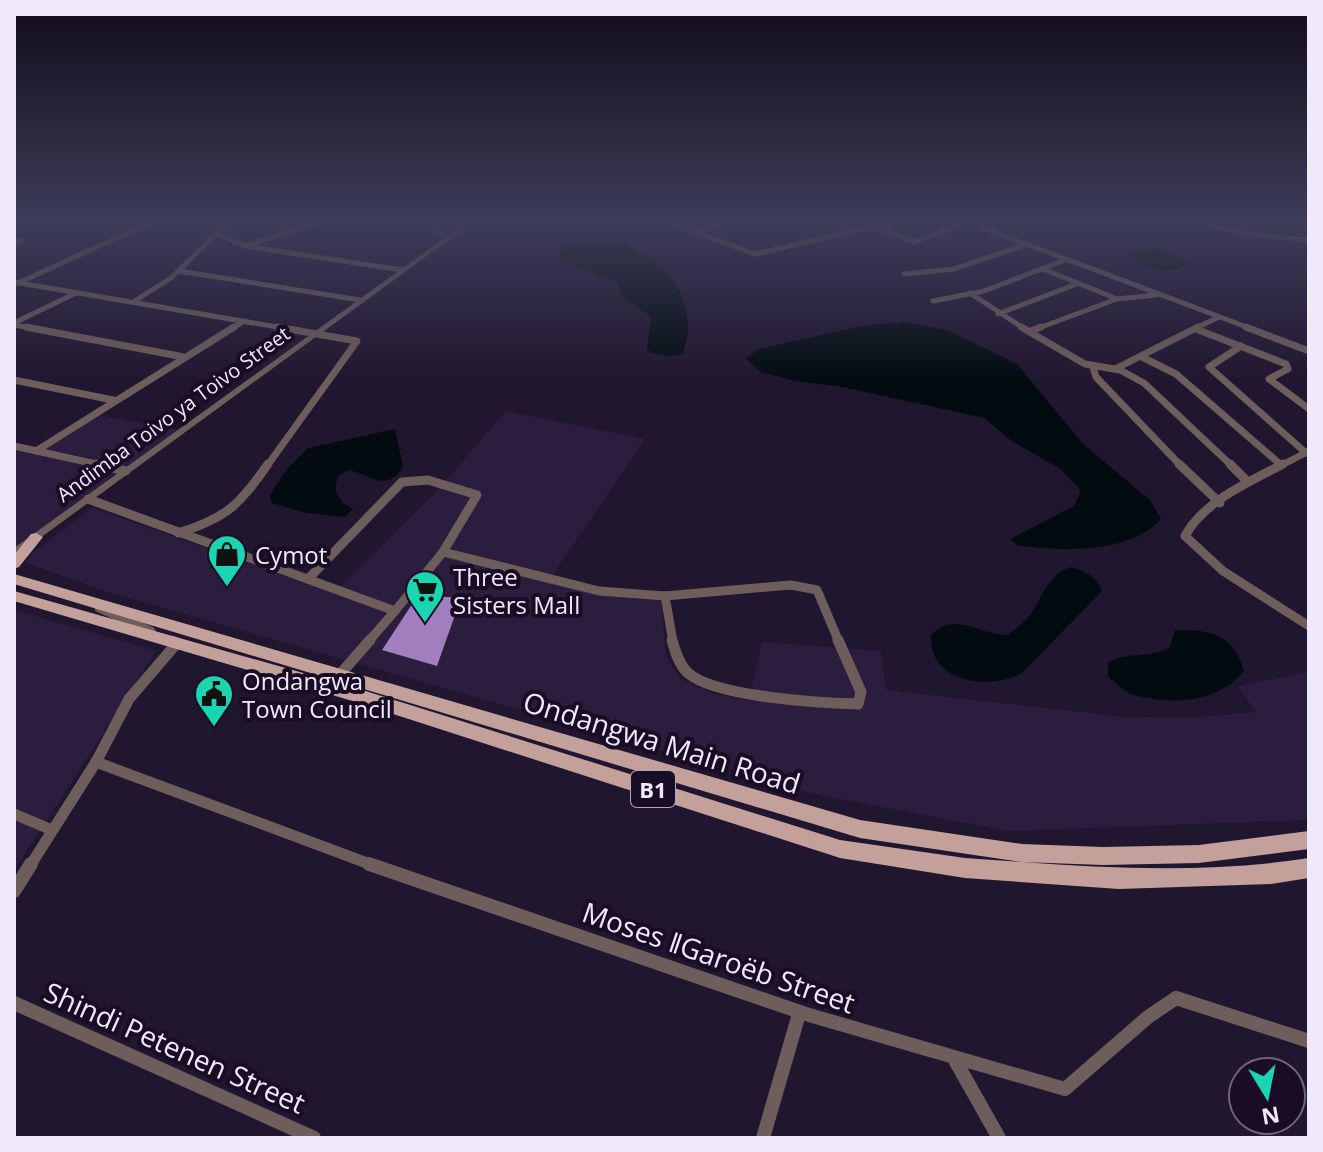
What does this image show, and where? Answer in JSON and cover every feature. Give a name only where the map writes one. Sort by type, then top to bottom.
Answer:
[{"type":"main road","points":[[14,550],[36,537]]},
{"type":"main road","points":[[14,564],[36,537]]},
{"type":"main road","name":"Ondangwa Main Road","points":[[14,579],[342,673],[812,817],[925,841],[1022,853],[1103,856],[1244,851],[1309,840]]},
{"type":"main road","name":"Ondangwa Main Road","points":[[14,596],[329,687],[802,838],[926,863],[1031,875],[1119,879],[1271,874],[1309,868]]},
{"type":"main road","points":[[925,841],[926,863]]},
{"type":"street","points":[[15,283],[33,275]]},
{"type":"street","points":[[133,302],[173,275]]},
{"type":"street","points":[[202,275],[360,300]]},
{"type":"street","name":"Andimba Toivo ya Toivo Street","points":[[36,537],[395,275]]},
{"type":"street","points":[[933,301],[970,293],[1025,275]]},
{"type":"street","points":[[1058,275],[1117,299]]},
{"type":"street","points":[[1105,275],[1309,351]]},
{"type":"street","points":[[15,283],[357,341],[244,498],[214,522],[178,533]]},
{"type":"street","points":[[998,314],[1079,283]]},
{"type":"street","points":[[14,324],[77,292]]},
{"type":"street","points":[[970,293],[998,314],[1093,367],[1115,369],[1148,386],[1247,481]]},
{"type":"street","points":[[1031,331],[1117,299],[1159,295]]},
{"type":"street","points":[[1115,369],[1219,317]]},
{"type":"street","points":[[36,451],[113,400],[244,322]]},
{"type":"street","points":[[14,324],[184,357]]},
{"type":"street","points":[[1196,329],[1290,367],[1269,379],[1309,409]]},
{"type":"street","points":[[1241,346],[1209,367],[1308,452],[1247,481],[1191,523],[1185,536],[1223,571],[1309,626]]},
{"type":"street","points":[[1142,357],[1176,374],[1281,465]]},
{"type":"street","points":[[1093,367],[1096,377],[1161,447],[1220,503]]},
{"type":"street","points":[[14,380],[113,400]]},
{"type":"street","points":[[14,446],[126,471]]},
{"type":"street","points":[[308,579],[395,486],[410,479],[428,480],[477,495],[443,552],[329,687]]},
{"type":"street","points":[[88,499],[395,611]]},
{"type":"street","points":[[443,552],[599,591],[665,596],[791,585],[814,589],[861,692],[858,704],[830,705],[715,686],[690,676],[672,642],[665,596]]},
{"type":"street","points":[[14,891],[96,762],[129,699],[177,643],[71,595]]},
{"type":"street","name":"Moses ǁGaroëb Street","points":[[96,762],[251,823],[799,1014],[956,1062],[1065,1089],[1176,998],[1309,1041]]},
{"type":"street","points":[[14,814],[52,830]]},
{"type":"street","name":"Shindi Petenen Street","points":[[14,1003],[314,1138]]},
{"type":"street","points":[[763,1138],[799,1014]]},
{"type":"street","points":[[956,1062],[999,1138]]},
{"type":"shaded area","points":[[600,275],[668,275],[679,290],[685,306],[688,327],[683,354],[670,356],[647,349],[651,317],[620,295],[619,284]]},
{"type":"shaded area","points":[[903,322],[947,330],[1017,364],[1083,444],[1150,500],[1161,519],[1131,539],[1094,548],[1053,549],[1017,545],[1010,539],[1074,506],[1081,491],[1061,469],[1013,442],[984,418],[843,387],[795,381],[761,372],[746,359],[759,349],[861,326]]},
{"type":"shaded area","points":[[506,411],[645,439],[549,580],[606,596],[661,601],[666,656],[680,679],[712,693],[749,700],[762,642],[881,651],[886,690],[1124,717],[1187,718],[1256,712],[1238,686],[1309,672],[1309,820],[1008,831],[814,794],[105,591],[27,563],[30,555],[92,508],[334,593],[438,490]]},
{"type":"shaded area","points":[[92,414],[181,430],[14,553],[14,446],[36,451]]},
{"type":"shaded area","points":[[395,429],[403,467],[397,475],[384,481],[349,470],[338,476],[335,489],[342,502],[353,509],[345,517],[306,513],[272,503],[269,496],[287,469],[308,448]]},
{"type":"shaded area","points":[[1071,567],[1090,575],[1102,591],[1022,673],[993,682],[977,682],[950,673],[939,663],[933,651],[931,635],[940,628],[958,624],[1008,635],[1030,615],[1052,579]]},
{"type":"shaded area","points":[[14,610],[156,651],[14,871]]},
{"type":"shaded area","points":[[1175,630],[1209,633],[1227,641],[1244,671],[1234,681],[1208,695],[1178,700],[1134,695],[1108,677],[1108,662],[1162,651],[1170,647]]},
{"type":"building","name":"Three Sisters Mall","points":[[418,595],[461,598],[437,666],[382,650]]},
{"type":"place","name":"Cymot","points":[[227,588]]},
{"type":"place","name":"Three Sisters Mall","points":[[425,624]]},
{"type":"place","name":"Ondangwa Town Council","points":[[214,728]]}]
